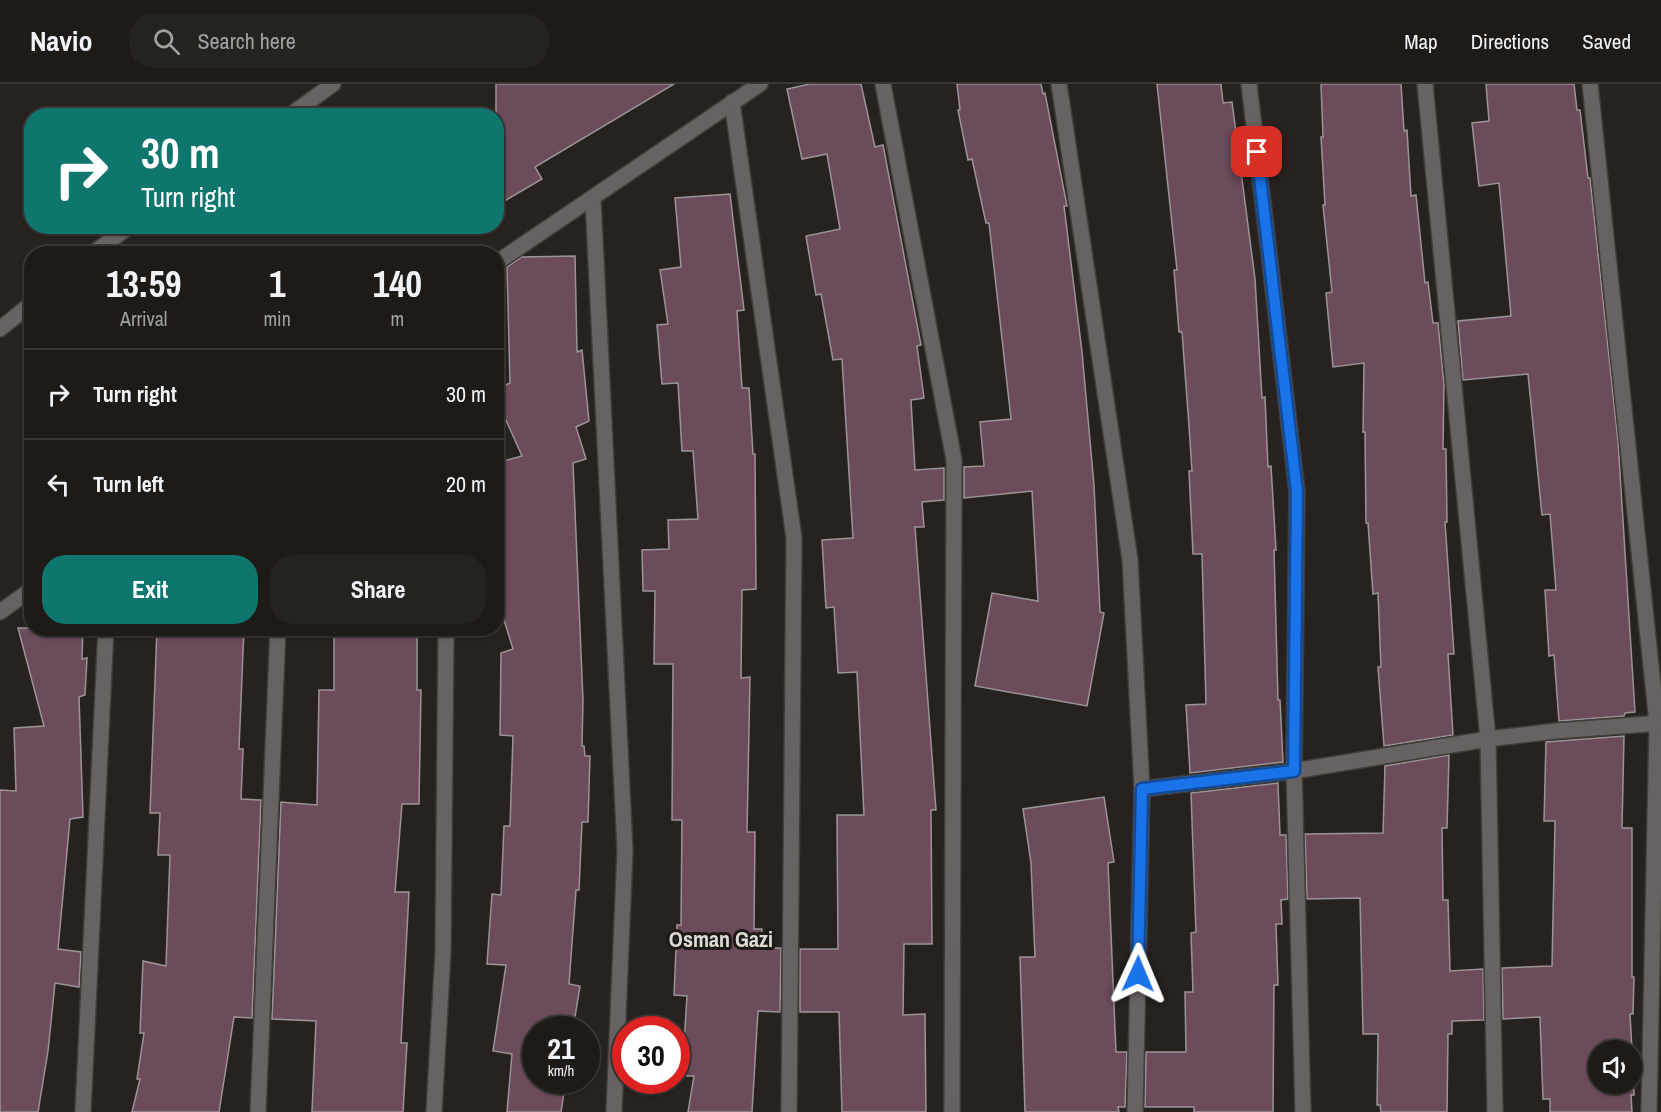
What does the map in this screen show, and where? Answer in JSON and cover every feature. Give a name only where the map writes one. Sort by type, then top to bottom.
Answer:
[{"type":"street","points":[[299,108],[333,84]]},
{"type":"street","points":[[504,258],[760,84]]},
{"type":"street","points":[[883,84],[954,460],[952,1112]]},
{"type":"street","points":[[1059,84],[1130,560],[1142,789],[1135,1112]]},
{"type":"street","points":[[1249,84],[1297,492],[1294,771],[1303,1112]]},
{"type":"street","points":[[1425,84],[1488,739],[1495,1112]]},
{"type":"street","points":[[1590,84],[1659,723],[1649,1112]]},
{"type":"street","points":[[732,102],[794,538],[789,1112]]},
{"type":"street","points":[[593,199],[625,850],[614,1112]]},
{"type":"street","points":[[103,246],[119,234]]},
{"type":"street","points":[[0,329],[24,310]]},
{"type":"street","points":[[0,612],[24,595]]},
{"type":"street","points":[[83,1112],[106,636]]},
{"type":"street","points":[[258,1112],[278,636]]},
{"type":"street","points":[[434,1112],[443,952],[446,636]]},
{"type":"street","points":[[1142,789],[1294,771],[1488,739],[1659,723]]},
{"type":"building","points":[[496,84],[674,84],[535,167],[542,179],[504,201],[504,108],[496,108]]},
{"type":"building","points":[[810,84],[861,84],[875,147],[883,145],[921,345],[917,346],[924,398],[911,400],[915,470],[944,468],[944,500],[922,502],[924,527],[915,527],[936,810],[931,810],[932,944],[904,944],[903,1015],[925,1014],[926,1112],[842,1112],[839,1012],[800,1012],[800,949],[838,949],[837,815],[864,815],[857,672],[838,673],[834,607],[826,608],[822,540],[853,538],[842,359],[833,360],[821,294],[816,295],[806,236],[840,229],[827,154],[802,159],[787,89]]},
{"type":"building","points":[[957,84],[1041,84],[1043,94],[1045,93],[1067,206],[1064,206],[1082,352],[1094,485],[1100,612],[1104,613],[1087,706],[975,686],[992,593],[1038,601],[1032,491],[964,498],[964,467],[984,466],[980,422],[1011,419],[989,223],[986,223],[972,159],[968,160],[958,110],[960,110]]},
{"type":"building","points":[[1157,84],[1221,84],[1223,103],[1232,102],[1255,279],[1262,398],[1265,397],[1268,467],[1271,466],[1276,550],[1274,550],[1278,700],[1280,700],[1283,762],[1190,773],[1186,705],[1206,704],[1202,554],[1193,554],[1189,471],[1192,471],[1182,332],[1179,332],[1174,270],[1177,270]]},
{"type":"building","points":[[1321,84],[1401,84],[1404,131],[1407,130],[1411,196],[1416,195],[1425,283],[1428,282],[1433,323],[1438,323],[1444,385],[1443,449],[1446,449],[1447,522],[1445,522],[1454,654],[1448,654],[1453,735],[1384,746],[1378,667],[1381,667],[1378,593],[1373,594],[1368,523],[1366,523],[1365,432],[1363,432],[1364,363],[1333,367],[1326,293],[1332,292],[1323,205],[1325,205]]},
{"type":"building","points":[[1486,84],[1574,84],[1577,110],[1580,110],[1588,178],[1590,178],[1618,441],[1635,712],[1625,713],[1624,716],[1559,721],[1554,655],[1549,656],[1545,590],[1556,590],[1550,514],[1542,515],[1528,374],[1463,380],[1458,321],[1511,316],[1499,183],[1479,186],[1472,123],[1489,121]]},
{"type":"building","points":[[730,194],[744,310],[737,311],[742,388],[749,388],[753,454],[755,454],[756,589],[742,590],[741,678],[750,677],[747,832],[755,832],[754,929],[762,929],[761,948],[781,948],[780,1012],[758,1011],[752,1112],[688,1112],[694,1076],[690,1076],[690,1016],[686,1016],[687,996],[674,995],[677,925],[681,925],[682,820],[672,820],[673,664],[654,664],[655,591],[643,591],[642,550],[669,549],[668,520],[698,519],[693,451],[682,451],[678,383],[662,384],[657,325],[668,324],[660,270],[681,267],[675,198]]},
{"type":"building","points":[[575,256],[577,352],[582,350],[589,421],[576,427],[586,459],[573,463],[583,700],[582,746],[584,746],[585,756],[590,756],[588,822],[582,822],[579,890],[576,890],[569,984],[580,986],[575,1016],[522,1016],[522,1094],[564,1094],[561,1112],[507,1112],[512,1054],[493,1051],[506,965],[487,964],[492,894],[501,895],[504,826],[510,826],[513,736],[500,735],[501,653],[513,649],[504,620],[504,461],[522,456],[504,416],[504,386],[510,383],[507,267],[522,257]]},
{"type":"building","points":[[18,628],[24,628],[24,636],[83,636],[82,659],[87,658],[85,695],[79,697],[83,817],[70,819],[58,949],[81,952],[79,987],[55,983],[48,1051],[38,1112],[0,1112],[0,790],[16,791],[14,728],[44,726]]},
{"type":"building","points":[[157,636],[244,636],[239,749],[243,749],[241,799],[261,800],[252,1018],[234,1017],[219,1112],[132,1112],[140,1079],[137,1079],[144,1033],[140,1033],[143,961],[166,966],[170,855],[158,855],[160,813],[150,813]]},
{"type":"building","points":[[334,636],[417,636],[417,690],[421,690],[419,804],[402,804],[395,892],[409,892],[401,1043],[407,1043],[403,1112],[312,1112],[316,1021],[272,1019],[281,802],[317,805],[319,690],[334,690]]},
{"type":"building","points":[[1624,736],[1622,828],[1632,828],[1632,977],[1634,977],[1633,1014],[1630,1014],[1631,1040],[1588,1040],[1588,1094],[1634,1094],[1631,1095],[1632,1112],[1550,1112],[1550,1099],[1543,1099],[1540,1017],[1503,1019],[1502,968],[1552,966],[1555,821],[1544,821],[1546,742]]},
{"type":"building","points":[[1449,755],[1447,828],[1442,828],[1443,900],[1448,900],[1450,971],[1483,969],[1484,1020],[1452,1021],[1452,1034],[1448,1034],[1447,1112],[1381,1112],[1380,1105],[1377,1105],[1378,1034],[1363,1034],[1360,898],[1307,899],[1305,834],[1383,833],[1385,766]]},
{"type":"building","points":[[1278,783],[1280,835],[1286,835],[1288,899],[1281,900],[1282,924],[1276,924],[1278,985],[1274,985],[1273,1112],[1194,1112],[1194,1107],[1145,1107],[1146,1052],[1186,1052],[1185,992],[1193,992],[1191,933],[1196,932],[1191,793]]},
{"type":"building","points":[[1104,797],[1114,862],[1108,863],[1116,1052],[1127,1052],[1125,1107],[1118,1107],[1119,1112],[1025,1112],[1020,957],[1035,957],[1031,863],[1023,809]]},
{"type":"district","name":"Osman Gazi","points":[[721,939]]},
{"type":"route","points":[[1138,974],[1142,789],[1294,771],[1297,492],[1257,152]]}]
